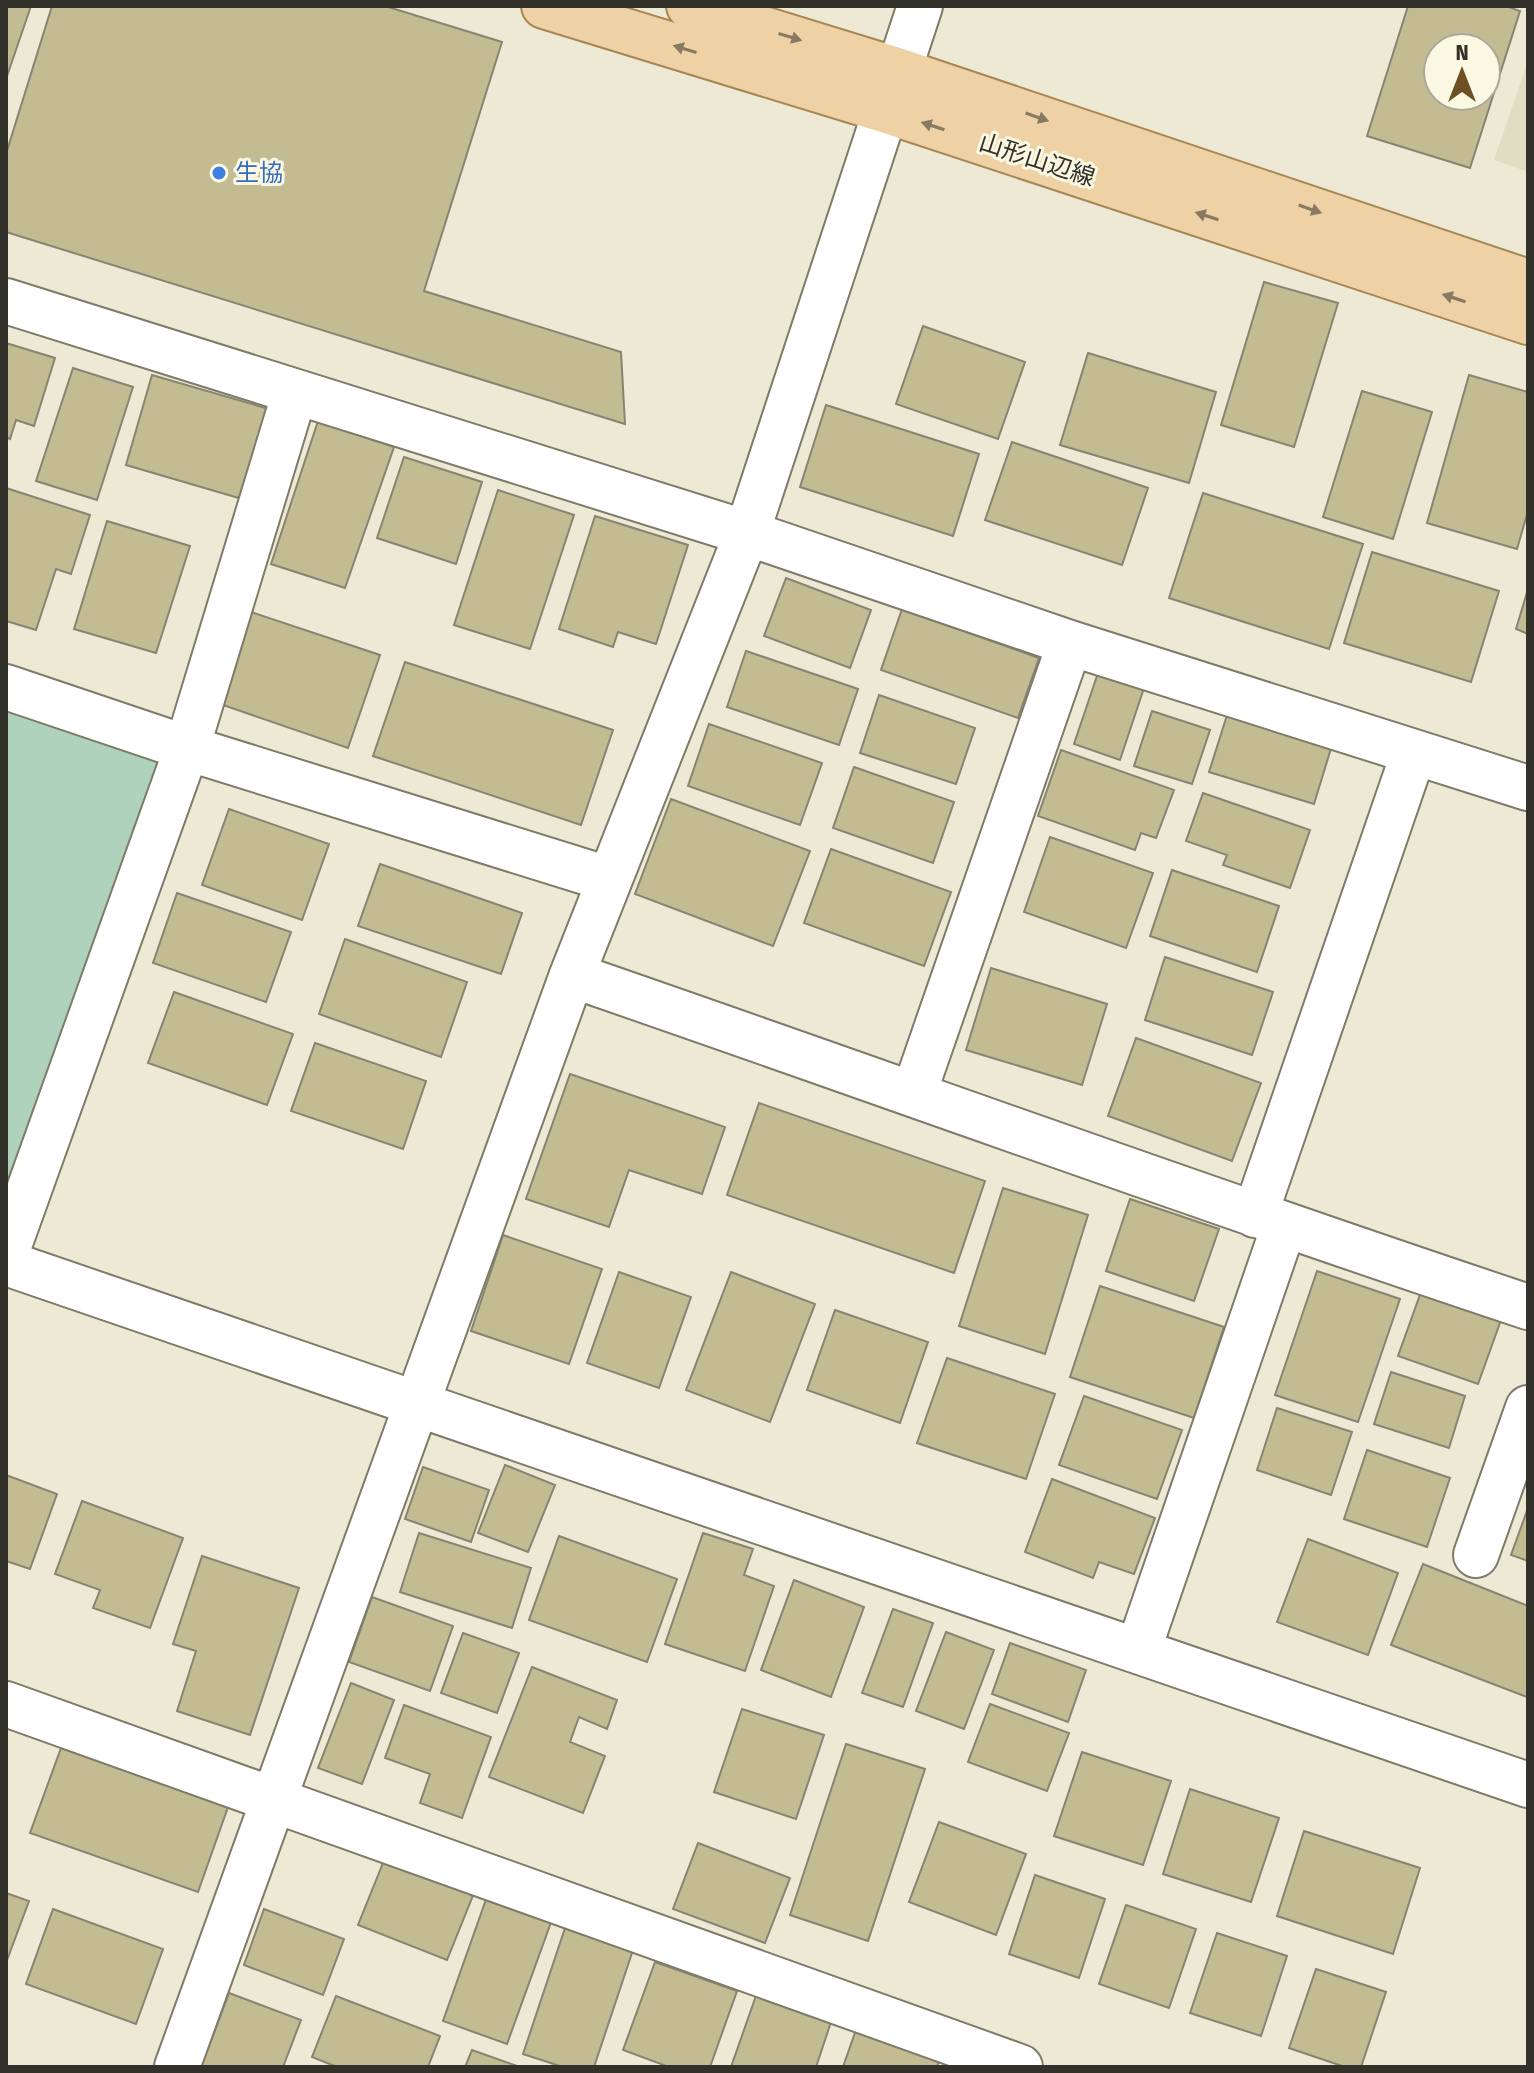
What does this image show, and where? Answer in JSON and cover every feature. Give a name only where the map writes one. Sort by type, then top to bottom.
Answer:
[{"type":"main road","name":"山形山辺線","points":[[544,6],[892,90],[1528,282]]},
{"type":"main road","name":"山形山辺線","points":[[689,6],[892,90],[1528,322]]},
{"type":"street","points":[[177,2067],[572,975],[747,533],[920,6]]},
{"type":"street","points":[[6,301],[747,533],[1070,643],[1528,788]]},
{"type":"street","points":[[6,1254],[187,748],[295,392]]},
{"type":"street","points":[[914,1093],[1070,643]]},
{"type":"street","points":[[6,687],[187,748],[608,879]]},
{"type":"street","points":[[1138,1651],[1414,752]]},
{"type":"street","points":[[572,975],[1269,1220],[1528,1307]]},
{"type":"street","points":[[6,1263],[1528,1785]]},
{"type":"street","points":[[1476,1555],[1528,1408]]},
{"type":"street","points":[[6,1704],[1020,2067]]},
{"type":"shaded area","points":[[1528,61],[1528,172],[1494,160]]},
{"type":"green space","points":[[6,706],[166,759],[6,1205]]},
{"type":"building","points":[[6,6],[31,6],[6,79]]},
{"type":"building","points":[[52,6],[385,6],[502,42],[424,291],[621,352],[625,424],[6,232],[6,154]]},
{"type":"building","points":[[1408,6],[1506,6],[1520,11],[1502,68],[1502,32],[1422,32],[1422,112],[1488,112],[1470,168],[1367,136]]},
{"type":"building","points":[[1264,282],[1338,303],[1294,447],[1221,425]]},
{"type":"building","points":[[923,326],[1025,362],[998,439],[896,404]]},
{"type":"building","points":[[6,343],[55,358],[34,426],[16,420],[10,439],[6,437]]},
{"type":"building","points":[[1088,353],[1216,392],[1189,483],[1060,445]]},
{"type":"building","points":[[73,368],[133,387],[97,500],[36,481]]},
{"type":"building","points":[[152,375],[269,409],[242,499],[126,465]]},
{"type":"building","points":[[1469,375],[1528,392],[1528,511],[1517,549],[1427,523]]},
{"type":"building","points":[[1362,391],[1432,412],[1393,539],[1323,517]]},
{"type":"building","points":[[826,405],[979,454],[953,536],[800,487]]},
{"type":"building","points":[[318,421],[394,447],[345,588],[271,564]]},
{"type":"building","points":[[1012,442],[1148,488],[1122,565],[985,520]]},
{"type":"building","points":[[404,457],[482,482],[456,564],[377,538]]},
{"type":"building","points":[[6,488],[90,515],[71,574],[56,569],[36,630],[6,621]]},
{"type":"building","points":[[498,490],[574,515],[530,649],[454,625]]},
{"type":"building","points":[[1203,493],[1363,544],[1329,649],[1169,598]]},
{"type":"building","points":[[595,516],[688,545],[656,644],[618,632],[613,647],[559,629]]},
{"type":"building","points":[[107,521],[190,546],[156,653],[74,629]]},
{"type":"building","points":[[1372,552],[1499,591],[1471,682],[1344,643]]},
{"type":"building","points":[[786,578],[871,610],[850,668],[764,636]]},
{"type":"building","points":[[1528,589],[1528,634],[1516,629]]},
{"type":"building","points":[[902,609],[1039,658],[1018,718],[881,670]]},
{"type":"building","points":[[251,612],[380,655],[348,748],[220,704]]},
{"type":"building","points":[[746,651],[858,689],[839,745],[727,707]]},
{"type":"building","points":[[405,662],[613,730],[581,825],[373,756]]},
{"type":"building","points":[[1099,670],[1145,685],[1120,760],[1074,744]]},
{"type":"building","points":[[879,695],[975,728],[956,784],[860,753]]},
{"type":"building","points":[[1229,709],[1333,742],[1314,804],[1209,772]]},
{"type":"building","points":[[1152,711],[1210,730],[1192,784],[1134,766]]},
{"type":"building","points":[[709,724],[822,763],[800,825],[688,786]]},
{"type":"building","points":[[1061,750],[1174,790],[1156,838],[1141,833],[1135,850],[1038,816]]},
{"type":"building","points":[[854,767],[954,802],[933,863],[833,828]]},
{"type":"building","points":[[1203,793],[1310,830],[1290,888],[1223,865],[1227,855],[1186,841]]},
{"type":"building","points":[[671,799],[810,851],[773,946],[635,894]]},
{"type":"building","points":[[229,809],[329,844],[302,920],[202,885]]},
{"type":"building","points":[[1050,837],[1153,873],[1126,948],[1024,912]]},
{"type":"building","points":[[831,849],[951,892],[924,966],[804,923]]},
{"type":"building","points":[[380,864],[522,913],[501,974],[358,926]]},
{"type":"building","points":[[1172,870],[1279,906],[1257,972],[1150,936]]},
{"type":"building","points":[[177,893],[291,932],[266,1002],[153,963]]},
{"type":"building","points":[[345,939],[467,982],[441,1057],[319,1014]]},
{"type":"building","points":[[1165,957],[1273,992],[1252,1055],[1145,1020]]},
{"type":"building","points":[[991,968],[1107,1004],[1082,1085],[966,1050]]},
{"type":"building","points":[[174,992],[293,1034],[267,1105],[148,1063]]},
{"type":"building","points":[[1136,1038],[1261,1083],[1232,1161],[1108,1116]]},
{"type":"building","points":[[315,1043],[426,1081],[403,1149],[291,1111]]},
{"type":"building","points":[[570,1074],[725,1127],[702,1194],[629,1170],[609,1227],[526,1199]]},
{"type":"building","points":[[759,1103],[985,1181],[954,1273],[727,1195]]},
{"type":"building","points":[[1003,1188],[1088,1215],[1045,1354],[959,1326]]},
{"type":"building","points":[[1130,1199],[1219,1229],[1194,1301],[1106,1271]]},
{"type":"building","points":[[503,1235],[602,1269],[569,1364],[471,1331]]},
{"type":"building","points":[[1317,1271],[1400,1299],[1358,1422],[1275,1395]]},
{"type":"building","points":[[619,1272],[691,1297],[659,1388],[587,1363]]},
{"type":"building","points":[[731,1272],[815,1304],[770,1422],[686,1390]]},
{"type":"building","points":[[1100,1286],[1224,1327],[1194,1418],[1070,1377]]},
{"type":"building","points":[[1421,1292],[1501,1320],[1478,1384],[1398,1356]]},
{"type":"building","points":[[835,1310],[928,1342],[900,1423],[807,1390]]},
{"type":"building","points":[[947,1358],[1055,1394],[1026,1479],[917,1443]]},
{"type":"building","points":[[1391,1372],[1465,1396],[1449,1448],[1374,1424]]},
{"type":"building","points":[[1084,1396],[1182,1430],[1157,1499],[1059,1465]]},
{"type":"building","points":[[1277,1408],[1352,1432],[1331,1495],[1257,1470]]},
{"type":"building","points":[[1367,1450],[1450,1478],[1427,1547],[1344,1519]]},
{"type":"building","points":[[505,1465],[555,1485],[528,1552],[478,1533]]},
{"type":"building","points":[[423,1467],[489,1490],[471,1542],[405,1519]]},
{"type":"building","points":[[6,1475],[57,1494],[30,1569],[6,1561]]},
{"type":"building","points":[[1052,1479],[1155,1518],[1134,1574],[1099,1562],[1093,1578],[1025,1552]]},
{"type":"building","points":[[82,1501],[183,1538],[150,1628],[93,1608],[100,1590],[55,1574]]},
{"type":"building","points":[[1528,1508],[1528,1561],[1511,1555]]},
{"type":"building","points":[[419,1533],[531,1568],[512,1628],[400,1592]]},
{"type":"building","points":[[703,1533],[753,1549],[744,1575],[774,1586],[745,1671],[665,1644]]},
{"type":"building","points":[[559,1536],[677,1579],[647,1662],[529,1620]]},
{"type":"building","points":[[1308,1539],[1398,1573],[1368,1655],[1277,1622]]},
{"type":"building","points":[[202,1556],[299,1588],[250,1735],[177,1711],[196,1651],[173,1644]]},
{"type":"building","points":[[1423,1564],[1528,1606],[1527,1697],[1391,1645]]},
{"type":"building","points":[[794,1580],[864,1607],[831,1697],[761,1670]]},
{"type":"building","points":[[372,1597],[453,1626],[430,1691],[349,1662]]},
{"type":"building","points":[[893,1609],[933,1623],[903,1707],[862,1693]]},
{"type":"building","points":[[946,1632],[994,1650],[964,1729],[916,1711]]},
{"type":"building","points":[[463,1633],[519,1653],[497,1713],[441,1693]]},
{"type":"building","points":[[1010,1643],[1086,1670],[1068,1722],[992,1694]]},
{"type":"building","points":[[532,1667],[617,1700],[607,1729],[579,1717],[570,1742],[605,1756],[583,1813],[489,1777]]},
{"type":"building","points":[[351,1683],[394,1700],[362,1784],[318,1768]]},
{"type":"building","points":[[990,1704],[1069,1733],[1047,1791],[968,1762]]},
{"type":"building","points":[[404,1705],[491,1737],[462,1818],[420,1803],[430,1774],[385,1758]]},
{"type":"building","points":[[742,1709],[824,1735],[796,1819],[714,1792]]},
{"type":"building","points":[[846,1744],[925,1769],[868,1941],[790,1915]]},
{"type":"building","points":[[61,1748],[228,1807],[198,1892],[30,1833]]},
{"type":"building","points":[[1082,1752],[1171,1781],[1143,1865],[1054,1836]]},
{"type":"building","points":[[1190,1789],[1279,1818],[1251,1902],[1163,1874]]},
{"type":"building","points":[[939,1822],[1026,1854],[996,1935],[909,1902]]},
{"type":"building","points":[[1304,1831],[1420,1868],[1393,1954],[1277,1916]]},
{"type":"building","points":[[698,1843],[790,1878],[765,1943],[673,1909]]},
{"type":"building","points":[[387,1853],[476,1888],[447,1960],[358,1925]]},
{"type":"building","points":[[1035,1875],[1105,1899],[1079,1978],[1009,1954]]},
{"type":"building","points":[[489,1891],[554,1914],[507,2044],[443,2021]]},
{"type":"building","points":[[6,1893],[29,1901],[6,1963]]},
{"type":"building","points":[[1126,1905],[1196,1929],[1169,2008],[1099,1984]]},
{"type":"building","points":[[53,1909],[163,1949],[136,2024],[26,1984]]},
{"type":"building","points":[[264,1909],[344,1939],[323,1995],[244,1965]]},
{"type":"building","points":[[566,1925],[634,1947],[594,2067],[563,2067],[523,2054]]},
{"type":"building","points":[[1217,1933],[1287,1956],[1261,2036],[1190,2013]]},
{"type":"building","points":[[655,1962],[737,1991],[710,2067],[669,2067],[623,2050]]},
{"type":"building","points":[[1316,1969],[1386,1992],[1361,2067],[1345,2067],[1289,2048]]},
{"type":"building","points":[[758,1990],[833,2016],[816,2067],[731,2067]]},
{"type":"building","points":[[229,1993],[301,2020],[283,2067],[201,2067]]},
{"type":"building","points":[[336,1996],[440,2036],[428,2067],[337,2067],[312,2057]]},
{"type":"building","points":[[858,2024],[942,2052],[937,2067],[843,2067]]},
{"type":"building","points":[[472,2050],[520,2067],[465,2067]]},
{"type":"place","name":"生協","points":[[219,173]]}]
